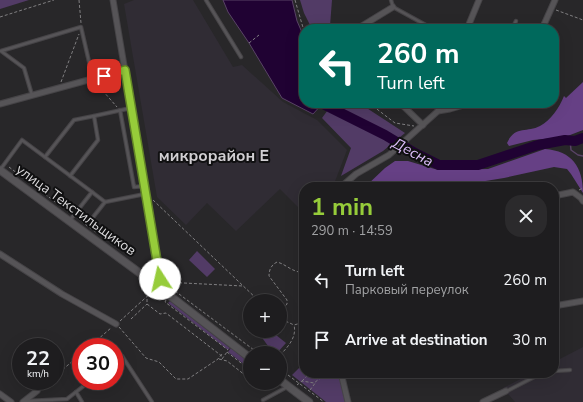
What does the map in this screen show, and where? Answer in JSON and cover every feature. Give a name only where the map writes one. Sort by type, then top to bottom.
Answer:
[{"type":"main road","name":"улица Текстильщиков","points":[[0,170],[72,219],[158,284],[170,296],[243,353]]},
{"type":"main road","points":[[288,387],[309,402]]},
{"type":"street","points":[[112,0],[145,186],[158,284]]},
{"type":"street","points":[[469,24],[479,0]]},
{"type":"street","points":[[544,24],[555,0]]},
{"type":"street","points":[[365,24],[393,7]]},
{"type":"street","points":[[0,104],[125,70]]},
{"type":"street","points":[[405,108],[423,125]]},
{"type":"street","points":[[347,182],[356,174],[389,155],[438,111],[439,108]]},
{"type":"street","points":[[438,111],[454,108]]},
{"type":"street","points":[[559,195],[573,192],[582,198],[583,201]]},
{"type":"street","points":[[0,254],[62,294],[116,324]]},
{"type":"street","points":[[559,305],[583,301]]},
{"type":"street","points":[[342,378],[348,402]]},
{"type":"street","points":[[24,401],[37,391]]},
{"type":"street","points":[[483,402],[506,391]]},
{"type":"street","points":[[0,394],[11,402]]},
{"type":"lane","points":[[206,0],[241,57]]},
{"type":"lane","points":[[391,0],[393,7],[424,24]]},
{"type":"lane","points":[[32,95],[24,68],[1,52],[81,27],[93,79]]},
{"type":"lane","points":[[45,157],[74,120],[132,108]]},
{"type":"lane","points":[[120,110],[134,187],[145,186]]},
{"type":"lane","points":[[70,176],[98,140],[94,116]]},
{"type":"lane","points":[[0,170],[22,140],[105,202]]},
{"type":"lane","points":[[72,219],[92,192]]},
{"type":"lane","points":[[90,221],[105,202],[146,194]]},
{"type":"lane","points":[[124,359],[152,402]]},
{"type":"lane","points":[[559,371],[570,370]]},
{"type":"lane","points":[[506,391],[532,378]]},
{"type":"lane","points":[[263,400],[288,387]]},
{"type":"lane","points":[[24,401],[67,399],[79,390]]},
{"type":"lane","points":[[76,392],[82,402]]},
{"type":"path","points":[[0,17],[54,0]]},
{"type":"path","points":[[79,0],[81,23]]},
{"type":"path","points":[[295,0],[302,24]]},
{"type":"path","points":[[551,9],[583,20]]},
{"type":"path","points":[[58,89],[81,27]]},
{"type":"path","points":[[249,43],[259,36]]},
{"type":"path","points":[[93,79],[120,110]]},
{"type":"path","points":[[376,108],[395,123],[414,126]]},
{"type":"path","points":[[5,164],[72,219],[99,235]]},
{"type":"path","points":[[146,194],[252,294]]},
{"type":"path","points":[[282,294],[269,276],[272,266],[277,262],[290,270],[299,272]]},
{"type":"path","points":[[158,284],[244,286]]},
{"type":"path","points":[[100,338],[147,297],[158,284]]},
{"type":"path","points":[[158,284],[248,346]]},
{"type":"path","points":[[170,296],[165,302],[228,350],[227,352],[243,365]]},
{"type":"path","points":[[131,319],[147,304],[147,297]]},
{"type":"path","points":[[147,304],[160,314],[166,313],[223,357]]},
{"type":"path","points":[[287,322],[294,326]]},
{"type":"path","points":[[116,324],[146,358],[159,362],[176,379],[188,379],[218,359],[222,354]]},
{"type":"path","points":[[294,326],[299,324]]},
{"type":"path","points":[[287,346],[295,331],[294,326]]},
{"type":"path","points":[[221,360],[227,352]]},
{"type":"path","points":[[218,359],[227,361],[243,373]]},
{"type":"path","points":[[64,368],[72,362]]},
{"type":"path","points":[[287,374],[324,402]]},
{"type":"path","points":[[302,382],[306,378]]},
{"type":"path","points":[[298,383],[314,383],[320,378]]},
{"type":"path","points":[[309,391],[316,382]]},
{"type":"shaded area","points":[[0,0],[29,0],[0,9]]},
{"type":"shaded area","points":[[134,0],[193,0],[233,67],[242,65],[283,102],[317,120],[347,150],[335,182],[299,182],[299,208],[280,189],[236,231],[207,203],[186,225],[157,197],[124,4]]},
{"type":"shaded area","points":[[223,0],[292,0],[299,26],[299,107],[282,98],[249,43],[228,12]]},
{"type":"shaded area","points":[[300,0],[332,0],[330,24],[310,24]]},
{"type":"shaded area","points":[[583,82],[583,130],[565,137],[533,140],[509,146],[507,143],[510,137],[522,130],[540,126],[559,108],[564,96],[566,98]]},
{"type":"shaded area","points":[[301,108],[318,108],[313,114]]},
{"type":"shaded area","points":[[329,108],[367,108],[405,133],[383,151],[341,176],[351,148],[322,118]]},
{"type":"shaded area","points":[[545,149],[554,150],[569,157],[574,162],[581,175],[583,193],[567,169],[554,167],[479,182],[370,182],[395,161],[408,161],[438,170],[488,169]]},
{"type":"shaded area","points":[[197,251],[215,269],[207,277],[189,260]]},
{"type":"shaded area","points":[[170,301],[230,348],[228,350],[168,303]]},
{"type":"shaded area","points":[[280,338],[286,343],[283,346],[268,346],[263,339]]},
{"type":"shaded area","points":[[583,347],[583,402],[515,402],[503,388],[522,378],[559,378],[559,359]]},
{"type":"shaded area","points":[[231,348],[243,357],[243,364],[228,352]]},
{"type":"shaded area","points":[[299,368],[299,378],[341,378],[346,402],[326,402],[292,375]]},
{"type":"waterway","name":"Десна","points":[[331,108],[385,135],[439,165],[478,165],[538,145],[565,140],[575,141],[583,138]]},
{"type":"waterway","points":[[570,140],[571,150],[578,155],[583,156]]},
{"type":"district","name":"микрорайон Е","points":[[214,156]]},
{"type":"route","points":[[104,76],[125,70],[160,279]]}]
